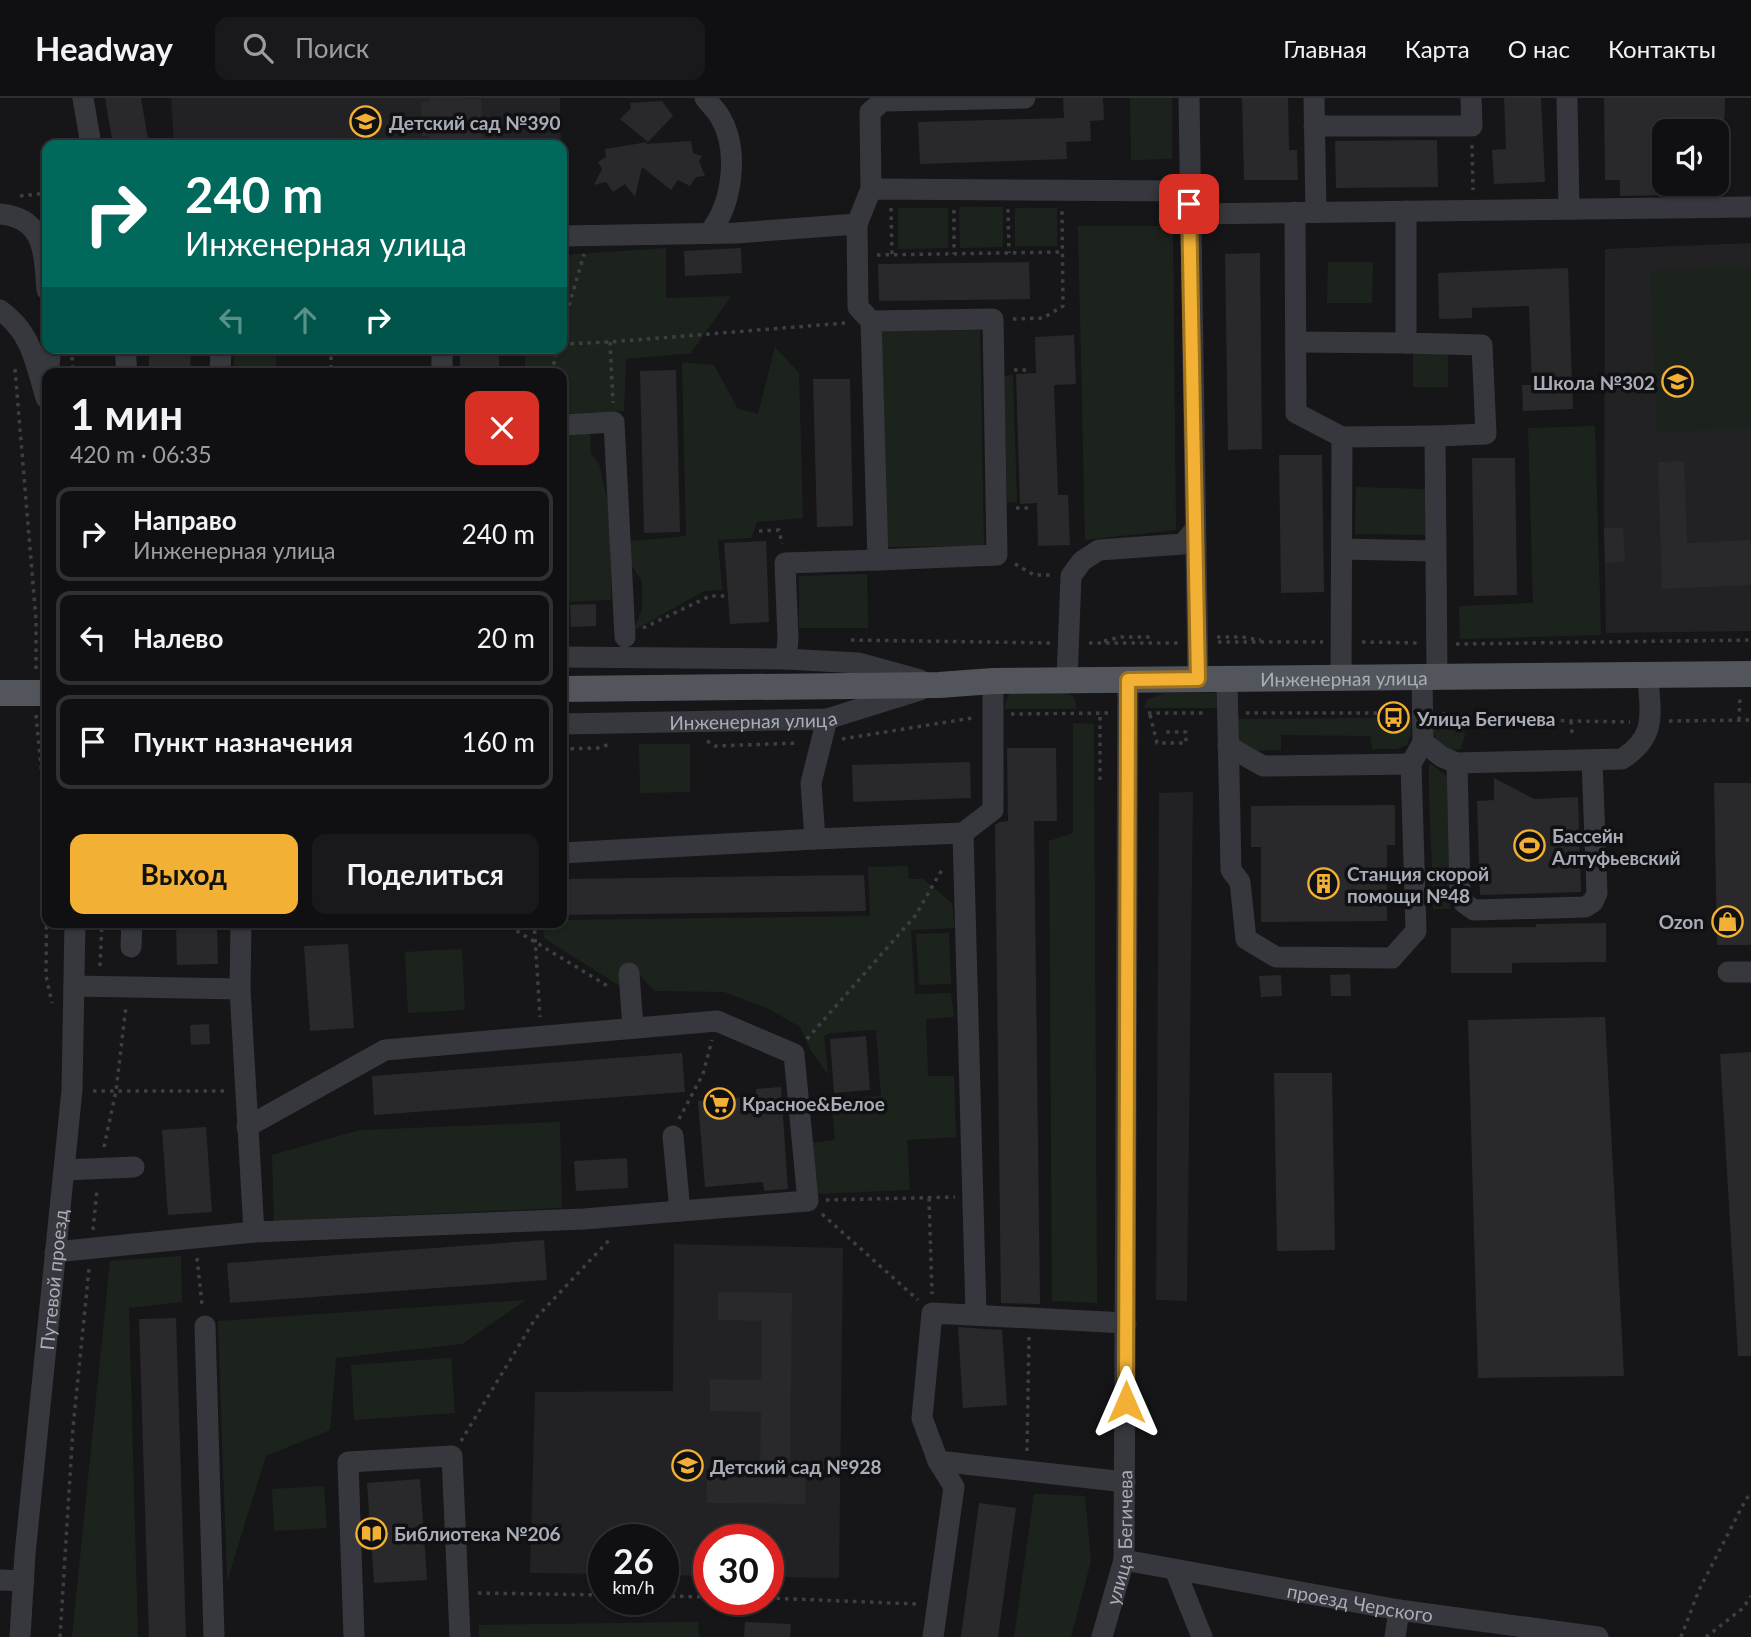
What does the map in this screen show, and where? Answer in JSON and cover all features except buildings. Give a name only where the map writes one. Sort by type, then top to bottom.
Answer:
[{"type":"main road","name":"Инженерная улица","points":[[939,685],[993,681],[1751,674]]},
{"type":"main road","points":[[567,689],[939,685]]},
{"type":"main road","points":[[0,693],[40,694]]},
{"type":"street","points":[[83,98],[90,140]]},
{"type":"street","points":[[705,98],[720,117],[729,145],[731,183],[720,220],[709,233]]},
{"type":"street","points":[[878,560],[871,321],[858,307],[857,224],[871,189],[870,112],[883,102],[1025,98]]},
{"type":"street","points":[[1189,98],[1195,529],[1204,640],[1198,679]]},
{"type":"street","points":[[1296,342],[1482,345],[1486,434],[1342,437],[1296,413],[1296,342],[1314,98]]},
{"type":"street","points":[[1314,126],[1472,125],[1471,98]]},
{"type":"street","points":[[1567,98],[1569,209]]},
{"type":"street","points":[[871,189],[1189,191]]},
{"type":"street","points":[[6,205],[12,215],[28,222],[40,238],[42,246]]},
{"type":"street","points":[[1189,214],[1751,207]]},
{"type":"street","points":[[1406,211],[1406,343]]},
{"type":"street","points":[[567,236],[709,233],[857,224]]},
{"type":"street","points":[[0,310],[12,319],[29,341],[42,382]]},
{"type":"street","points":[[786,659],[786,563],[997,555],[993,319],[871,321]]},
{"type":"street","points":[[567,425],[614,422],[625,637]]},
{"type":"street","points":[[1227,679],[1231,870],[1240,882],[1246,939],[1276,957],[1392,958],[1416,931],[1411,764],[1423,742],[1423,713],[1437,644],[1435,436]]},
{"type":"street","points":[[1341,678],[1342,437]]},
{"type":"street","points":[[1067,680],[1072,576],[1082,561],[1099,550],[1183,544],[1195,529]]},
{"type":"street","points":[[1342,549],[1436,551]]},
{"type":"street","name":"Инженерная улица","points":[[567,657],[786,659],[858,663],[939,685]]},
{"type":"street","points":[[1423,742],[1442,757],[1457,763],[1622,759],[1638,748],[1651,722],[1648,676]]},
{"type":"street","name":"улица Бегичева","points":[[1102,1637],[1124,1560],[1126,1322],[1139,713],[1128,680]]},
{"type":"street","points":[[567,853],[963,833],[993,810],[993,681]]},
{"type":"street","name":"Инженерная улица","points":[[567,724],[827,719],[939,685]]},
{"type":"street","points":[[815,839],[811,783],[827,719]]},
{"type":"street","points":[[1228,746],[1263,766],[1411,764]]},
{"type":"street","points":[[1457,763],[1460,891],[1464,903],[1474,910],[1585,906],[1593,902],[1597,893],[1591,760]]},
{"type":"street","points":[[963,833],[975,1314]]},
{"type":"street","name":"Путевой проезд","points":[[20,1637],[72,1090],[75,928]]},
{"type":"street","points":[[131,947],[132,928]]},
{"type":"street","points":[[241,928],[240,989],[254,1232]]},
{"type":"street","points":[[1728,972],[1751,972]]},
{"type":"street","points":[[629,973],[633,1028]]},
{"type":"street","points":[[74,986],[240,989]]},
{"type":"street","points":[[55,1252],[254,1232],[584,1220],[807,1200],[794,1054],[717,1021],[385,1050],[247,1127]]},
{"type":"street","points":[[676,1126],[680,1211]]},
{"type":"street","points":[[64,1170],[134,1167]]},
{"type":"street","points":[[933,1637],[954,1488],[938,1461],[922,1418],[932,1313],[1126,1322]]},
{"type":"street","points":[[205,1326],[214,1637]]},
{"type":"street","points":[[354,1637],[348,1462],[452,1456],[460,1637]]},
{"type":"street","points":[[938,1461],[1125,1482]]},
{"type":"street","name":"проезд Черского","points":[[1124,1560],[1399,1610],[1598,1637]]},
{"type":"street","points":[[1175,1570],[1202,1637]]},
{"type":"street","points":[[0,1580],[24,1581]]},
{"type":"street","points":[[1395,1637],[1399,1610]]},
{"type":"path","points":[[1472,125],[1473,210]]},
{"type":"path","points":[[993,319],[1043,318],[1063,306],[1062,189]]},
{"type":"path","points":[[6,205],[42,195]]},
{"type":"path","points":[[891,202],[892,255]]},
{"type":"path","points":[[954,202],[954,254]]},
{"type":"path","points":[[1008,202],[1009,253]]},
{"type":"path","points":[[567,313],[590,235]]},
{"type":"path","points":[[858,256],[1062,252]]},
{"type":"path","points":[[567,344],[871,321]]},
{"type":"path","points":[[610,342],[614,422]]},
{"type":"path","points":[[15,371],[38,620],[42,728]]},
{"type":"path","points":[[759,531],[779,530],[786,563]]},
{"type":"path","points":[[997,555],[1034,575],[1072,576]]},
{"type":"path","points":[[625,637],[710,596],[728,596]]},
{"type":"path","points":[[1098,643],[1121,637],[1154,637]]},
{"type":"path","points":[[844,640],[997,644],[1242,637],[1272,642]]},
{"type":"path","points":[[1204,640],[1437,644],[1751,640]]},
{"type":"path","points":[[1100,713],[1100,780]]},
{"type":"path","points":[[1139,713],[1423,713],[1571,721],[1751,720]]},
{"type":"path","points":[[1139,713],[1157,743],[1186,743],[1186,732],[1162,732]]},
{"type":"path","points":[[1571,721],[1572,733]]},
{"type":"path","points":[[794,1054],[915,916],[963,833]]},
{"type":"path","points":[[46,928],[46,976],[54,1014]]},
{"type":"path","points":[[99,986],[102,928]]},
{"type":"path","points":[[512,928],[631,1000]]},
{"type":"path","points":[[534,928],[541,1036]]},
{"type":"path","points":[[60,1637],[73,1428],[91,1248],[100,1169],[116,1091],[128,986]]},
{"type":"path","points":[[676,1126],[703,1074],[717,1021]]},
{"type":"path","points":[[72,1090],[245,1091]]},
{"type":"path","points":[[807,1200],[971,1197]]},
{"type":"path","points":[[929,1198],[932,1313]]},
{"type":"path","points":[[807,1200],[932,1313]]},
{"type":"path","points":[[452,1456],[535,1319],[633,1215]]},
{"type":"path","points":[[194,1238],[205,1326]]},
{"type":"path","points":[[1027,1471],[1030,1317]]},
{"type":"path","points":[[1681,1637],[1699,1590],[1751,1494]]},
{"type":"path","points":[[458,1593],[588,1595]]},
{"type":"path","points":[[1706,1637],[1743,1608],[1751,1596]]},
{"type":"path","points":[[784,1599],[938,1605]]},
{"type":"shaded area","name":"Детский сад №390","points":[[171,98],[560,98],[561,140],[174,140]]},
{"type":"shaded area","points":[[1130,98],[1172,98],[1172,159],[1131,160]]},
{"type":"shaded area","points":[[959,207],[1003,207],[1003,247],[960,248]]},
{"type":"shaded area","points":[[898,208],[948,208],[948,248],[898,249]]},
{"type":"shaded area","points":[[1015,208],[1057,208],[1057,246],[1015,246]]},
{"type":"shaded area","points":[[1078,226],[1173,226],[1176,530],[1085,540]]},
{"type":"shaded area","name":"Школа №302","points":[[1751,243],[1751,631],[1606,633],[1605,249]]},
{"type":"shaded area","points":[[666,248],[666,298],[731,296],[691,353],[626,359],[624,411],[567,414],[567,368],[525,368],[525,354],[567,354],[567,255]]},
{"type":"shaded area","points":[[1328,262],[1373,262],[1372,303],[1327,303]]},
{"type":"shaded area","points":[[1751,266],[1751,428],[1657,432],[1650,271]]},
{"type":"shaded area","points":[[980,330],[984,546],[887,547],[881,331]]},
{"type":"shaded area","points":[[775,347],[799,373],[803,518],[757,522],[751,538],[718,540],[722,590],[704,591],[633,631],[642,609],[642,581],[630,563],[629,541],[686,536],[682,362],[714,365],[738,409],[758,414]]},
{"type":"shaded area","points":[[1448,352],[1448,387],[1413,387],[1413,353]]},
{"type":"shaded area","points":[[234,354],[276,354],[276,368],[234,368]]},
{"type":"shaded area","points":[[1013,375],[1017,502],[1007,502],[1004,376]]},
{"type":"shaded area","points":[[1595,426],[1601,635],[1460,639],[1459,606],[1533,603],[1528,428]]},
{"type":"shaded area","points":[[590,433],[591,454],[599,464],[610,512],[611,600],[567,602],[567,434]]},
{"type":"shaded area","points":[[1356,487],[1426,489],[1425,535],[1355,534]]},
{"type":"shaded area","points":[[867,574],[868,628],[799,628],[799,576]]},
{"type":"shaded area","points":[[1066,692],[1074,697],[1077,709],[1005,709],[1010,693]]},
{"type":"shaded area","points":[[1164,693],[1221,693],[1221,708],[1144,708],[1147,700]]},
{"type":"shaded area","points":[[1438,716],[1456,716],[1463,721],[1465,735],[1461,749],[1449,751],[1436,739],[1432,721]]},
{"type":"shaded area","points":[[1411,718],[1411,734],[1407,745],[1397,749],[1372,749],[1370,736],[1281,735],[1281,750],[1253,751],[1238,742],[1237,719]]},
{"type":"shaded area","points":[[1073,723],[1094,724],[1097,1303],[1052,1301],[1049,841],[1073,833]]},
{"type":"shaded area","points":[[639,744],[690,744],[690,792],[640,793]]},
{"type":"shaded area","points":[[1429,763],[1447,776],[1450,909],[1433,909]]},
{"type":"shaded area","points":[[1193,792],[1187,1301],[1156,1300],[1159,793]]},
{"type":"shaded area","points":[[908,866],[909,879],[923,879],[952,903],[955,928],[911,930],[915,994],[951,993],[954,1017],[926,1019],[928,1076],[954,1076],[956,1137],[907,1140],[910,1190],[813,1194],[809,1143],[835,1140],[831,1099],[881,1096],[876,1030],[831,1033],[824,1036],[828,1075],[810,1049],[800,1027],[769,1009],[724,992],[655,991],[638,973],[623,988],[544,938],[543,928],[567,928],[567,920],[870,916],[868,867]]},
{"type":"shaded area","points":[[949,933],[951,984],[919,985],[916,934]]},
{"type":"shaded area","points":[[462,949],[465,1010],[408,1013],[405,952]]},
{"type":"shaded area","points":[[560,1122],[562,1208],[274,1221],[272,1155],[360,1130]]},
{"type":"shaded area","name":"Детский сад №928","points":[[674,1244],[843,1248],[839,1578],[784,1577],[784,1524],[693,1524],[693,1576],[679,1575],[679,1524],[588,1524],[588,1574],[530,1573],[535,1392],[673,1391]]},
{"type":"shaded area","points":[[181,1256],[182,1302],[129,1308],[138,1637],[72,1637],[110,1261]]},
{"type":"shaded area","points":[[526,1300],[462,1344],[336,1358],[330,1430],[266,1456],[227,1581],[218,1321]]},
{"type":"shaded area","points":[[451,1358],[455,1413],[354,1420],[351,1365]]},
{"type":"shaded area","points":[[324,1486],[327,1528],[274,1531],[272,1489]]},
{"type":"shaded area","points":[[1034,1494],[1085,1496],[1091,1561],[1071,1637],[1014,1637]]},
{"type":"shaded area","points":[[698,1622],[699,1637],[479,1637],[479,1625]]},
{"type":"place","name":"Детский сад №390","points":[[366,122]]},
{"type":"place","name":"Школа №302","points":[[1678,382]]},
{"type":"place","name":"Улица Бегичева","points":[[1394,718]]},
{"type":"place","name":"Бассейн Алтуфьевский","points":[[1529,846]]},
{"type":"place","name":"Станция скорой помощи №48","points":[[1324,884]]},
{"type":"place","name":"Ozon","points":[[1727,921]]},
{"type":"place","name":"Красное&Белое","points":[[719,1103]]},
{"type":"place","name":"Детский сад №928","points":[[687,1466]]},
{"type":"place","name":"Библиотека №206","points":[[371,1533]]},
{"type":"route","points":[[1126,1402],[1128,680],[1198,679],[1189,204]]}]
